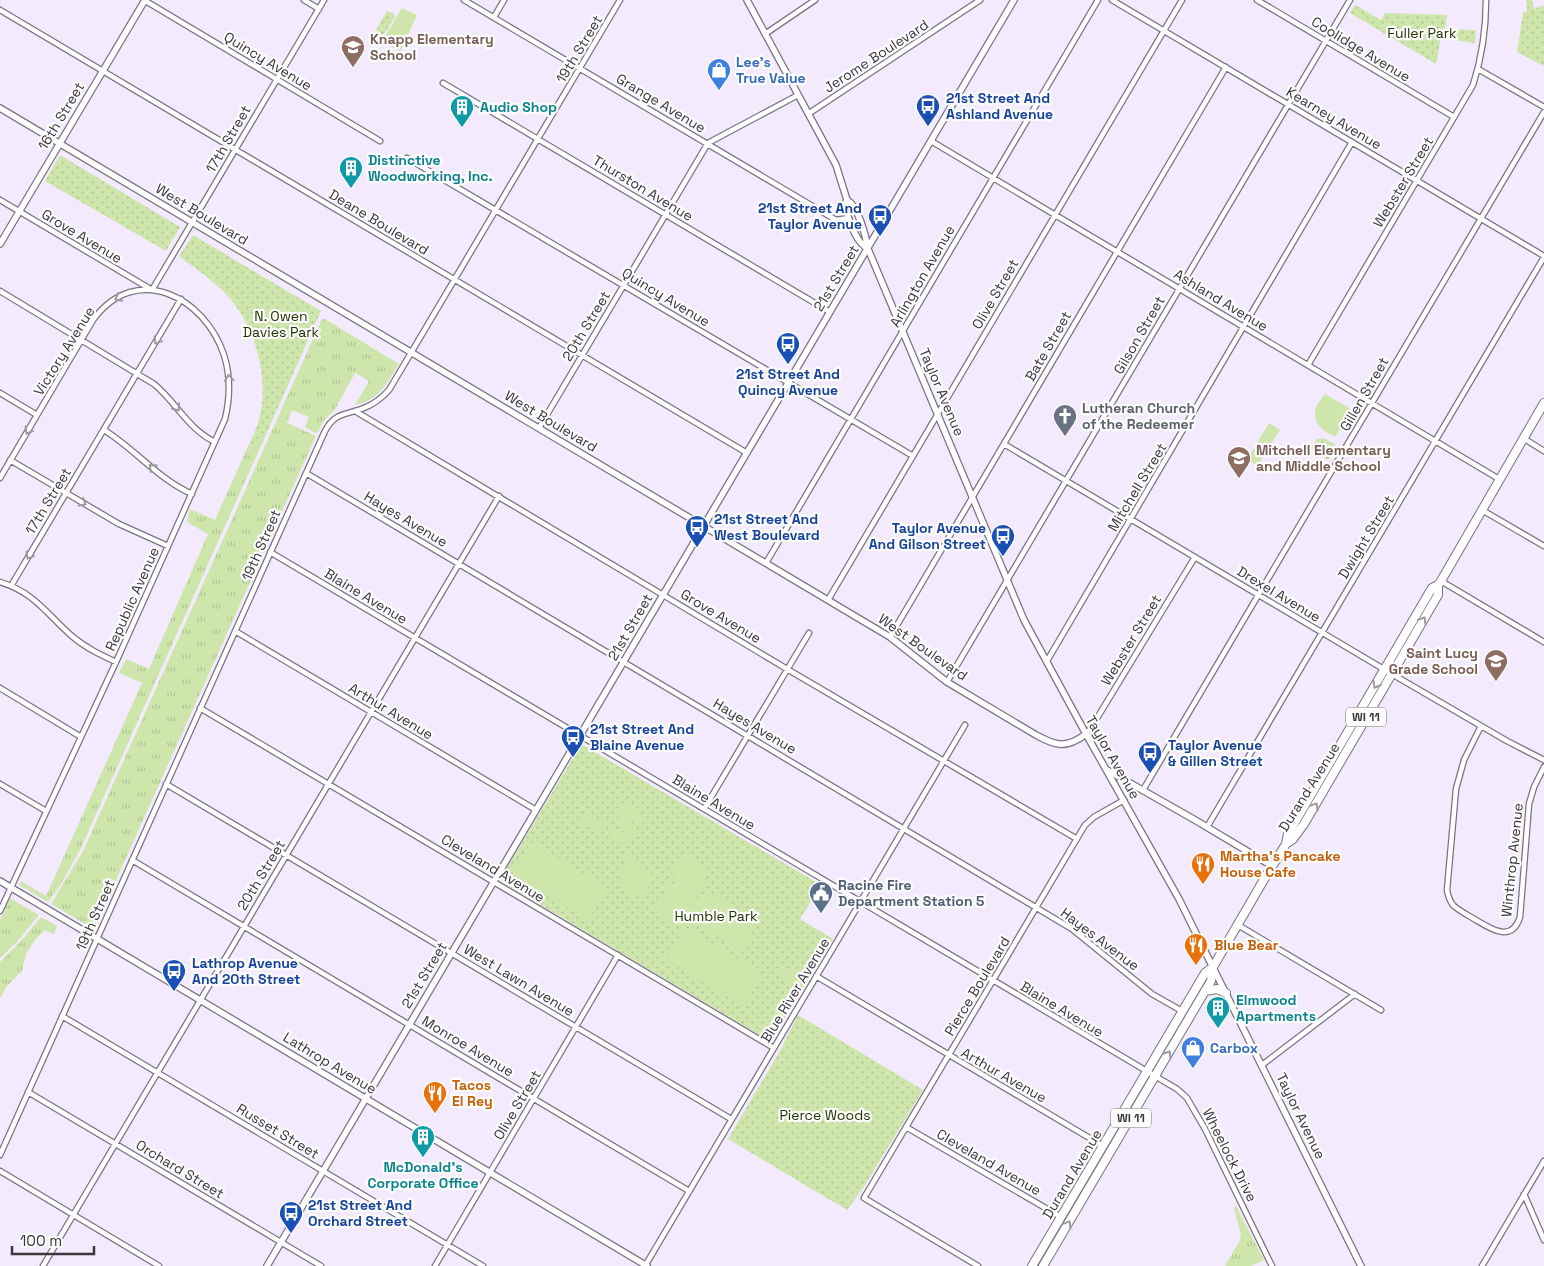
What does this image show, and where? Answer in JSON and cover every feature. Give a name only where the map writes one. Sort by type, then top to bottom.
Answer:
[{"type":"main road","name":"Durand Avenue","points":[[1032,1266],[1182,1011],[1205,974],[1213,967],[1286,844],[1294,839],[1304,824],[1388,671],[1439,593],[1439,583],[1544,403]]},
{"type":"main road","name":"Durand Avenue","points":[[1043,1266],[1211,981],[1213,967]]},
{"type":"main road","points":[[1205,991],[1217,989],[1226,993]]},
{"type":"street","name":"16th Street","points":[[0,244],[144,0]]},
{"type":"street","name":"Quincy Avenue","points":[[144,0],[380,141]]},
{"type":"street","points":[[304,0],[319,9]]},
{"type":"street","name":"17th Street","points":[[152,290],[324,0]]},
{"type":"street","name":"Grange Avenue","points":[[464,0],[836,220],[848,218]]},
{"type":"street","points":[[494,17],[504,0]]},
{"type":"street","name":"19th Street","points":[[0,1155],[325,431],[331,421],[340,414],[355,411],[374,403],[386,394],[620,0]]},
{"type":"street","name":"Taylor Avenue","points":[[747,0],[836,166],[847,200],[844,206],[848,218],[861,244],[868,249]]},
{"type":"street","points":[[765,34],[814,0]]},
{"type":"street","name":"Jerome Boulevard","points":[[808,114],[980,0]]},
{"type":"street","name":"21st Street","points":[[266,1266],[1014,0]]},
{"type":"street","name":"Arlington Avenue","points":[[766,563],[1098,0]]},
{"type":"street","name":"Kearney Avenue","points":[[1112,0],[1544,256]]},
{"type":"street","name":"Olive Street","points":[[828,600],[1182,0]]},
{"type":"street","name":"Coolidge Avenue","points":[[1257,0],[1454,117]]},
{"type":"street","name":"Gilson Street","points":[[947,682],[1350,0]]},
{"type":"street","name":"Webster Street","points":[[1308,365],[1473,85],[1485,33],[1486,0]]},
{"type":"street","name":"Deane Boulevard","points":[[0,10],[747,453]]},
{"type":"street","name":"Bate Street","points":[[890,637],[1226,67]]},
{"type":"street","points":[[1478,69],[1544,108]]},
{"type":"street","name":"Thurston Avenue","points":[[443,83],[830,312]]},
{"type":"street","points":[[707,144],[798,95]]},
{"type":"street","name":"West Boulevard","points":[[0,108],[890,637],[947,682],[1050,743],[1057,745],[1066,744],[1086,734]]},
{"type":"street","name":"Gillen Street","points":[[1143,790],[1544,112]]},
{"type":"street","name":"Ashland Avenue","points":[[931,141],[1499,479]]},
{"type":"street","name":"Mitchell Street","points":[[1047,661],[1352,142]]},
{"type":"street","name":"20th Street","points":[[539,428],[707,144]]},
{"type":"street","name":"Quincy Avenue","points":[[407,158],[913,456]]},
{"type":"street","name":"Grove Avenue","points":[[0,200],[152,290]]},
{"type":"street","name":"Taylor Avenue","points":[[847,200],[853,203],[867,239],[868,249],[1024,620],[1179,899],[1362,1266]]},
{"type":"street","name":"Dwight Street","points":[[1207,827],[1544,256]]},
{"type":"street","name":"Victory Avenue","points":[[0,478],[96,316],[109,304],[129,293],[152,290],[166,292],[182,299]]},
{"type":"street","points":[[0,292],[138,373],[161,389],[195,429],[206,438],[215,442]]},
{"type":"street","name":"17th Street","points":[[12,586],[182,299]]},
{"type":"street","name":"Republic Avenue","points":[[0,911],[116,662],[225,420],[229,402],[230,383],[222,348],[208,324],[196,310],[182,299]]},
{"type":"street","points":[[0,393],[37,415]]},
{"type":"street","name":"Grove Avenue","points":[[355,411],[786,669],[1077,839]]},
{"type":"street","points":[[104,430],[125,444],[171,483],[192,494]]},
{"type":"street","points":[[1523,438],[1544,451]]},
{"type":"street","name":"Drexel Avenue","points":[[1004,444],[1481,726],[1544,760]]},
{"type":"street","points":[[10,460],[119,524],[168,546]]},
{"type":"street","name":"Hayes Avenue","points":[[306,473],[1072,929],[1152,994],[1182,1011]]},
{"type":"street","name":"20th Street","points":[[43,1266],[499,496]]},
{"type":"street","points":[[1482,510],[1544,546]]},
{"type":"street","name":"Blaine Avenue","points":[[270,552],[1147,1072]]},
{"type":"street","name":"Webster Street","points":[[1086,734],[1195,557]]},
{"type":"street","points":[[0,582],[12,586],[38,602],[63,628],[85,646],[116,662]]},
{"type":"street","points":[[1439,583],[1544,642]]},
{"type":"street","name":"Arthur Avenue","points":[[235,631],[536,810]]},
{"type":"street","points":[[704,809],[809,633]]},
{"type":"street","points":[[0,688],[81,736]]},
{"type":"street","name":"Cleveland Avenue","points":[[200,708],[774,1048]]},
{"type":"street","name":"Blue River Avenue","points":[[646,1266],[965,725]]},
{"type":"street","name":"Winthrop Avenue","points":[[1481,726],[1464,760],[1456,789],[1447,890],[1448,897],[1454,906],[1492,930],[1505,932],[1514,928],[1520,917],[1529,804],[1534,787],[1544,767]]},
{"type":"street","points":[[1105,768],[1272,866]]},
{"type":"street","points":[[0,784],[46,811]]},
{"type":"street","name":"West Lawn Avenue","points":[[166,784],[732,1119]]},
{"type":"street","name":"Pierce Boulevard","points":[[978,1266],[864,1198],[1085,825],[1094,817],[1124,800]]},
{"type":"street","name":"Monroe Avenue","points":[[132,860],[689,1191]]},
{"type":"street","name":"Lathrop Avenue","points":[[0,882],[646,1266]]},
{"type":"street","points":[[1238,925],[1381,1010]]},
{"type":"street","name":"Olive Street","points":[[435,1266],[618,955]]},
{"type":"street","name":"Arthur Avenue","points":[[816,976],[1103,1146]]},
{"type":"street","points":[[1262,1065],[1355,994]]},
{"type":"street","name":"Russet Street","points":[[62,1016],[483,1266]]},
{"type":"street","name":"Wheelock Drive","points":[[1147,1072],[1183,1093],[1194,1108],[1272,1266]]},
{"type":"street","name":"Orchard Street","points":[[28,1092],[321,1266]]},
{"type":"street","name":"Cleveland Avenue","points":[[906,1127],[1061,1217]]},
{"type":"street","points":[[1482,1266],[1544,1161]]},
{"type":"street","points":[[0,1171],[159,1266]]},
{"type":"street","points":[[1524,1194],[1544,1240]]},
{"type":"green space","points":[[1526,0],[1532,0],[1534,9],[1544,5],[1544,66],[1517,52],[1523,13],[1527,11]]},
{"type":"green space","name":"Fuller Park","points":[[1355,5],[1381,20],[1385,13],[1447,15],[1445,29],[1476,30],[1475,43],[1441,38],[1436,64],[1350,13]]},
{"type":"green space","points":[[402,8],[417,15],[399,51],[382,41]]},
{"type":"green space","points":[[387,11],[394,14],[395,17],[385,33],[380,36],[376,30]]},
{"type":"green space","points":[[60,155],[180,227],[166,251],[45,181]]},
{"type":"green space","name":"N. Owen Davies Park","points":[[193,235],[321,311],[260,448],[249,444],[257,426],[263,392],[262,373],[253,338],[236,306],[225,293],[179,256]]},
{"type":"green space","points":[[322,319],[325,319],[399,364],[376,395],[370,400],[355,405],[369,381],[355,373],[334,411],[324,420],[318,432],[315,433],[305,427],[309,417],[292,410],[287,423],[316,436],[94,929],[51,904],[83,851]]},
{"type":"green space","points":[[1325,394],[1349,408],[1351,412],[1336,436],[1331,435],[1319,426],[1315,417],[1316,407]]},
{"type":"green space","points":[[1269,423],[1280,430],[1269,447],[1258,441]]},
{"type":"green space","points":[[1324,438],[1337,446],[1328,460],[1310,448],[1317,439]]},
{"type":"green space","points":[[1258,442],[1268,448],[1258,466],[1247,459]]},
{"type":"green space","points":[[249,444],[260,448],[81,848],[61,884],[48,902],[19,885],[21,881],[46,896],[142,683],[119,673],[126,659],[149,669],[208,534],[187,522],[190,509],[215,520]]},
{"type":"green space","name":"Humble Park","points":[[583,745],[821,885],[800,919],[833,939],[772,1039],[768,1040],[502,882],[501,878],[580,746]]},
{"type":"green space","points":[[622,806],[625,808],[626,806],[643,816],[642,824],[639,822],[638,824],[621,814],[622,812],[619,810]]},
{"type":"green space","points":[[588,813],[605,823],[599,833],[581,823]]},
{"type":"green space","points":[[616,817],[620,817],[637,826],[636,834],[632,834],[615,824],[613,821]]},
{"type":"green space","points":[[610,827],[614,827],[631,837],[630,844],[627,843],[626,845],[609,835],[610,833],[607,831]]},
{"type":"green space","points":[[531,842],[608,888],[588,920],[512,874]]},
{"type":"green space","points":[[627,856],[652,872],[654,877],[640,902],[637,900],[640,895],[628,890],[621,881],[622,871],[632,863],[626,859]]},
{"type":"green space","points":[[686,857],[699,861],[706,873],[704,885],[695,896],[698,898],[697,906],[707,890],[759,922],[741,951],[690,920],[685,923],[675,924],[661,917],[653,910],[667,887],[674,884],[672,874],[680,860]]},
{"type":"green space","points":[[10,898],[39,915],[16,943],[0,958],[0,920]]},
{"type":"green space","points":[[41,917],[57,926],[54,934],[45,930],[35,940],[26,954],[22,971],[6,987],[0,999],[0,962],[23,939]]},
{"type":"green space","points":[[685,927],[763,974],[743,1006],[666,960]]},
{"type":"green space","points":[[784,966],[800,976],[794,986],[778,976]]},
{"type":"green space","name":"Pierce Woods","points":[[798,1015],[923,1090],[863,1188],[847,1210],[728,1139],[780,1051]]},
{"type":"green space","points":[[1236,1206],[1264,1260],[1251,1266],[1225,1266],[1240,1240],[1241,1234],[1234,1209]]},
{"type":"place","name":"Knapp Elementary School","points":[[353,68]]},
{"type":"place","name":"Lee's True Value","points":[[719,91]]},
{"type":"place","name":"21st Street And Ashland Avenue","points":[[928,127]]},
{"type":"place","name":"Audio Shop","points":[[462,128]]},
{"type":"place","name":"Distinctive Woodworking, Inc.","points":[[351,189]]},
{"type":"place","name":"21st Street And Taylor Avenue","points":[[880,237]]},
{"type":"place","name":"21st Street And Quincy Avenue","points":[[788,365]]},
{"type":"place","name":"Lutheran Church of the Redeemer","points":[[1065,437]]},
{"type":"place","name":"Mitchell Elementary and Middle School","points":[[1239,479]]},
{"type":"place","name":"21st Street And West Boulevard","points":[[697,548]]},
{"type":"place","name":"Taylor Avenue And Gilson Street","points":[[1003,557]]},
{"type":"place","name":"Saint Lucy Grade School","points":[[1496,682]]},
{"type":"place","name":"21st Street And Blaine Avenue","points":[[573,758]]},
{"type":"place","name":"Taylor Avenue & Gillen Street","points":[[1150,774]]},
{"type":"place","name":"Martha's Pancake House Cafe","points":[[1203,885]]},
{"type":"place","name":"Racine Fire Department Station 5","points":[[821,914]]},
{"type":"place","name":"Blue Bear","points":[[1196,966]]},
{"type":"place","name":"Lathrop Avenue And 20th Street","points":[[174,992]]},
{"type":"place","name":"Elmwood Apartments","points":[[1218,1029]]},
{"type":"place","name":"Carbox","points":[[1193,1069]]},
{"type":"place","name":"Tacos El Rey","points":[[435,1114]]},
{"type":"place","name":"McDonald's Corporate Office","points":[[423,1158]]},
{"type":"place","name":"21st Street And Orchard Street","points":[[291,1234]]}]
